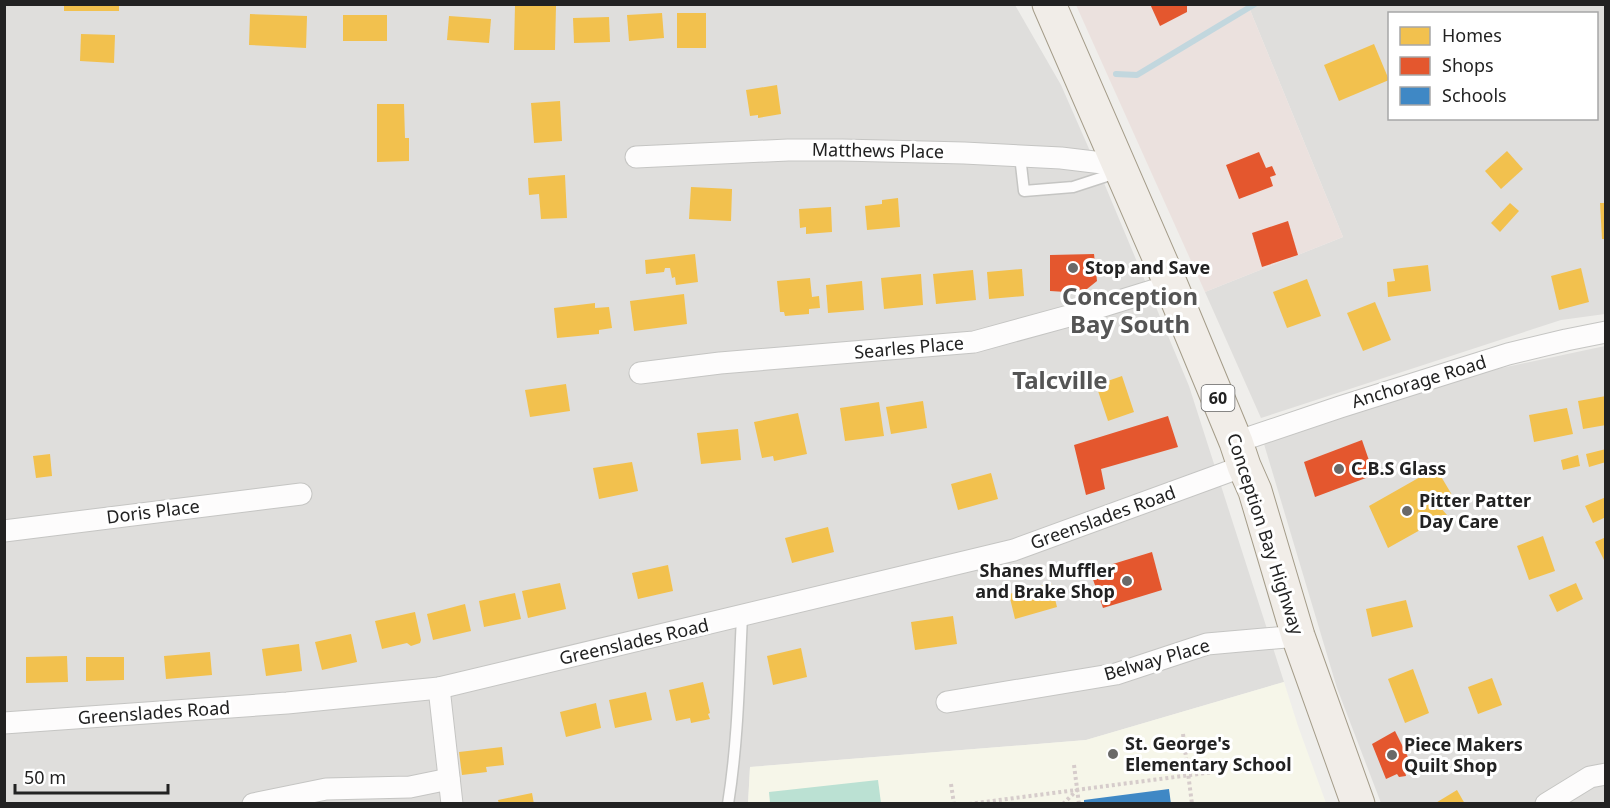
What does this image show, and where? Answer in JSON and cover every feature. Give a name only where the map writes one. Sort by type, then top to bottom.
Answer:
[{"type":"main road","name":"Conception Bay Highway","points":[[1048,4],[1171,285],[1255,491],[1298,636],[1358,804]]},
{"type":"street","name":"Matthews Place","points":[[636,157],[788,150],[953,153],[1061,158],[1120,168]]},
{"type":"street","name":"Searles Place","points":[[640,373],[720,363],[974,342],[1171,285]]},
{"type":"street","name":"Anchorage Road","points":[[1240,454],[1340,407],[1508,354],[1605,332]]},
{"type":"street","name":"Greenslades Road","points":[[4,723],[287,703],[439,688],[1014,550],[1240,454]]},
{"type":"street","name":"Doris Place","points":[[4,531],[301,494]]},
{"type":"street","name":"Belway Place","points":[[947,702],[1116,674],[1207,644],[1298,636]]},
{"type":"street","points":[[439,688],[452,804]]},
{"type":"street","points":[[1546,804],[1590,777],[1605,774]]},
{"type":"street","points":[[253,804],[326,789],[411,787],[449,779]]},
{"type":"lane","points":[[1020,156],[1024,191],[1073,187],[1120,168]]},
{"type":"lane","points":[[728,804],[733,772],[742,616]]},
{"type":"path","points":[[1183,734],[1192,804]]},
{"type":"path","points":[[1074,765],[1079,804]]},
{"type":"path","points":[[969,804],[1221,771]]},
{"type":"path","points":[[951,784],[954,804]]},
{"type":"path","points":[[1063,804],[1077,789]]},
{"type":"shaded area","points":[[5,5],[1015,5],[1061,85],[1189,386],[1284,682],[1086,740],[750,767],[748,803],[5,804]]},
{"type":"shaded area","points":[[1076,5],[1248,5],[1343,237],[1205,292]]},
{"type":"shaded area","points":[[1248,5],[1605,5],[1605,314],[1561,320],[1261,418],[1205,292],[1343,237]]},
{"type":"shaded area","points":[[1605,346],[1605,803],[1381,803],[1337,688],[1264,444],[1469,375]]},
{"type":"shaded area","name":"St. George's Elementary School","points":[[1284,682],[1326,803],[748,804],[750,767],[1086,740]]},
{"type":"green space","points":[[878,780],[881,803],[770,803],[769,792]]},
{"type":"building: Homes","points":[[64,4],[119,4],[119,11],[64,11]]},
{"type":"building: Homes","points":[[515,5],[556,6],[555,50],[514,50]]},
{"type":"building: Homes","points":[[662,13],[664,38],[629,41],[627,15]]},
{"type":"building: Homes","points":[[677,13],[706,13],[706,48],[677,48]]},
{"type":"building: Homes","points":[[250,14],[307,16],[306,48],[249,45]]},
{"type":"building: Homes","points":[[343,15],[387,15],[387,41],[343,41]]},
{"type":"building: Homes","points":[[449,16],[491,19],[489,43],[447,40]]},
{"type":"building: Homes","points":[[609,17],[610,42],[574,43],[573,18]]},
{"type":"building: Homes","points":[[81,34],[115,35],[114,63],[80,61]]},
{"type":"building: Homes","points":[[1374,44],[1388,80],[1339,101],[1324,65]]},
{"type":"building: Homes","points":[[777,85],[781,114],[758,118],[758,115],[750,116],[746,90]]},
{"type":"building: Homes","points":[[560,101],[562,141],[534,143],[531,103]]},
{"type":"building: Homes","points":[[377,104],[404,104],[405,138],[409,138],[409,161],[377,162]]},
{"type":"building: Homes","points":[[1507,151],[1523,169],[1501,189],[1485,171]]},
{"type":"building: Homes","points":[[565,175],[567,218],[541,219],[539,194],[529,195],[528,178]]},
{"type":"building: Homes","points":[[691,187],[732,189],[731,221],[689,219]]},
{"type":"building: Homes","points":[[898,198],[900,227],[867,230],[865,206],[882,204],[882,200]]},
{"type":"building: Homes","points":[[1510,203],[1519,211],[1500,232],[1491,223]]},
{"type":"building: Homes","points":[[1600,203],[1606,203],[1606,239],[1602,239]]},
{"type":"building: Homes","points":[[831,207],[832,232],[806,234],[806,227],[800,228],[799,209]]},
{"type":"building: Homes","points":[[695,254],[698,282],[676,285],[670,268],[665,268],[664,272],[646,274],[645,260]]},
{"type":"building: Homes","points":[[1428,265],[1431,291],[1388,297],[1387,282],[1395,281],[1393,269]]},
{"type":"building: Homes","points":[[1581,268],[1589,302],[1559,310],[1551,276]]},
{"type":"building: Homes","points":[[1022,269],[1024,296],[989,299],[987,272]]},
{"type":"building: Homes","points":[[973,270],[976,300],[936,304],[933,274]]},
{"type":"building: Homes","points":[[921,274],[923,305],[884,309],[881,278]]},
{"type":"building: Homes","points":[[810,278],[812,297],[819,296],[820,308],[809,309],[809,314],[785,316],[784,312],[780,312],[777,281]]},
{"type":"building: Homes","points":[[1307,279],[1321,316],[1287,328],[1273,292]]},
{"type":"building: Homes","points":[[862,281],[864,310],[828,313],[826,285]]},
{"type":"building: Homes","points":[[684,294],[687,324],[634,331],[630,301]]},
{"type":"building: Homes","points":[[1375,302],[1391,340],[1363,351],[1347,313]]},
{"type":"building: Homes","points":[[595,303],[595,308],[609,307],[612,328],[599,330],[599,334],[557,338],[554,308]]},
{"type":"building: Homes","points":[[1122,376],[1134,412],[1108,421],[1096,385]]},
{"type":"building: Homes","points":[[566,384],[570,411],[530,417],[525,390]]},
{"type":"building: Homes","points":[[1606,396],[1606,425],[1583,429],[1578,401]]},
{"type":"building: Homes","points":[[923,401],[927,428],[891,434],[886,407]]},
{"type":"building: Homes","points":[[879,402],[884,436],[845,441],[840,408]]},
{"type":"building: Homes","points":[[1567,408],[1573,434],[1534,442],[1529,415]]},
{"type":"building: Homes","points":[[798,413],[807,454],[774,461],[773,456],[762,458],[754,422]]},
{"type":"building: Homes","points":[[738,429],[741,460],[701,464],[697,433]]},
{"type":"building: Homes","points":[[1606,449],[1606,462],[1589,467],[1586,454]]},
{"type":"building: Homes","points":[[50,454],[52,476],[36,478],[33,456]]},
{"type":"building: Homes","points":[[1578,455],[1580,466],[1563,470],[1561,460]]},
{"type":"building: Homes","points":[[632,462],[638,491],[599,499],[593,468]]},
{"type":"building: Homes","name":"Pitter Patter Day Care","points":[[1436,468],[1455,500],[1440,507],[1447,515],[1388,548],[1369,506]]},
{"type":"building: Homes","points":[[991,473],[998,499],[958,510],[951,484]]},
{"type":"building: Homes","points":[[1606,497],[1606,517],[1593,523],[1585,506]]},
{"type":"building: Homes","points":[[828,527],[834,552],[792,563],[785,538]]},
{"type":"building: Homes","points":[[1543,536],[1555,571],[1529,580],[1517,546]]},
{"type":"building: Homes","points":[[1606,537],[1606,564],[1595,542]]},
{"type":"building: Homes","points":[[668,565],[673,591],[638,599],[632,573]]},
{"type":"building: Homes","points":[[560,583],[566,609],[528,618],[522,591]]},
{"type":"building: Homes","points":[[1051,583],[1057,607],[1015,619],[1009,594]]},
{"type":"building: Homes","points":[[1576,583],[1583,599],[1557,612],[1549,595]]},
{"type":"building: Homes","points":[[515,593],[521,619],[484,627],[479,601]]},
{"type":"building: Homes","points":[[1406,600],[1413,627],[1372,637],[1366,609]]},
{"type":"building: Homes","points":[[465,604],[471,631],[433,640],[427,614]]},
{"type":"building: Homes","points":[[415,612],[420,643],[411,646],[407,643],[382,649],[375,621]]},
{"type":"building: Homes","points":[[953,616],[957,644],[915,650],[911,622]]},
{"type":"building: Homes","points":[[351,634],[357,662],[322,670],[315,642]]},
{"type":"building: Homes","points":[[299,644],[302,671],[266,676],[262,649]]},
{"type":"building: Homes","points":[[801,648],[807,677],[773,685],[767,656]]},
{"type":"building: Homes","points":[[210,652],[212,675],[166,679],[164,656]]},
{"type":"building: Homes","points":[[67,656],[68,682],[26,683],[26,657]]},
{"type":"building: Homes","points":[[86,657],[124,657],[124,680],[86,681]]},
{"type":"building: Homes","points":[[1413,669],[1429,713],[1405,723],[1388,679]]},
{"type":"building: Homes","points":[[1492,678],[1502,705],[1478,714],[1468,687]]},
{"type":"building: Homes","points":[[703,682],[710,719],[691,723],[690,718],[676,721],[669,690]]},
{"type":"building: Homes","points":[[646,692],[652,720],[615,728],[609,700]]},
{"type":"building: Homes","points":[[596,703],[601,728],[566,737],[560,712]]},
{"type":"building: Homes","points":[[502,747],[504,765],[486,767],[487,772],[462,775],[459,752]]},
{"type":"building: Homes","points":[[1457,790],[1465,804],[1434,804]]},
{"type":"building: Homes","points":[[532,793],[534,804],[499,804],[498,800]]},
{"type":"building: Shops","points":[[1150,4],[1187,4],[1187,12],[1160,26]]},
{"type":"building: Shops","points":[[1259,152],[1266,168],[1272,166],[1276,175],[1270,177],[1273,186],[1239,199],[1226,165]]},
{"type":"building: Shops","points":[[1288,221],[1298,255],[1262,267],[1252,233]]},
{"type":"building: Shops","name":"Stop and Save","points":[[1094,254],[1097,281],[1082,293],[1050,291],[1050,255]]},
{"type":"building: Shops","points":[[1168,416],[1178,447],[1101,469],[1105,489],[1086,495],[1074,445]]},
{"type":"building: Shops","name":"C.B.S Glass","points":[[1362,440],[1374,475],[1315,497],[1304,462]]},
{"type":"building: Shops","name":"Shanes Muffler and Brake Shop","points":[[1152,552],[1162,590],[1103,608],[1090,571]]},
{"type":"building: Shops","name":"Piece Makers Quilt Shop","points":[[1395,731],[1413,767],[1405,771],[1406,776],[1399,777],[1397,774],[1386,779],[1372,744]]},
{"type":"building: Schools","points":[[1169,789],[1171,804],[1084,804],[1084,800]]},
{"type":"waterway","points":[[1116,74],[1137,75],[1255,4]]},
{"type":"place","name":"Stop and Save","points":[[1073,268]]},
{"type":"place","name":"C.B.S Glass","points":[[1339,469]]},
{"type":"place","name":"Pitter Patter Day Care","points":[[1407,511]]},
{"type":"place","name":"Shanes Muffler and Brake Shop","points":[[1127,581]]},
{"type":"place","name":"St. George's Elementary School","points":[[1113,754]]},
{"type":"place","name":"Piece Makers Quilt Shop","points":[[1392,755]]},
{"type":"district","name":"Conception Bay South","points":[[1130,311]]},
{"type":"district","name":"Talcville","points":[[1060,381]]}]
